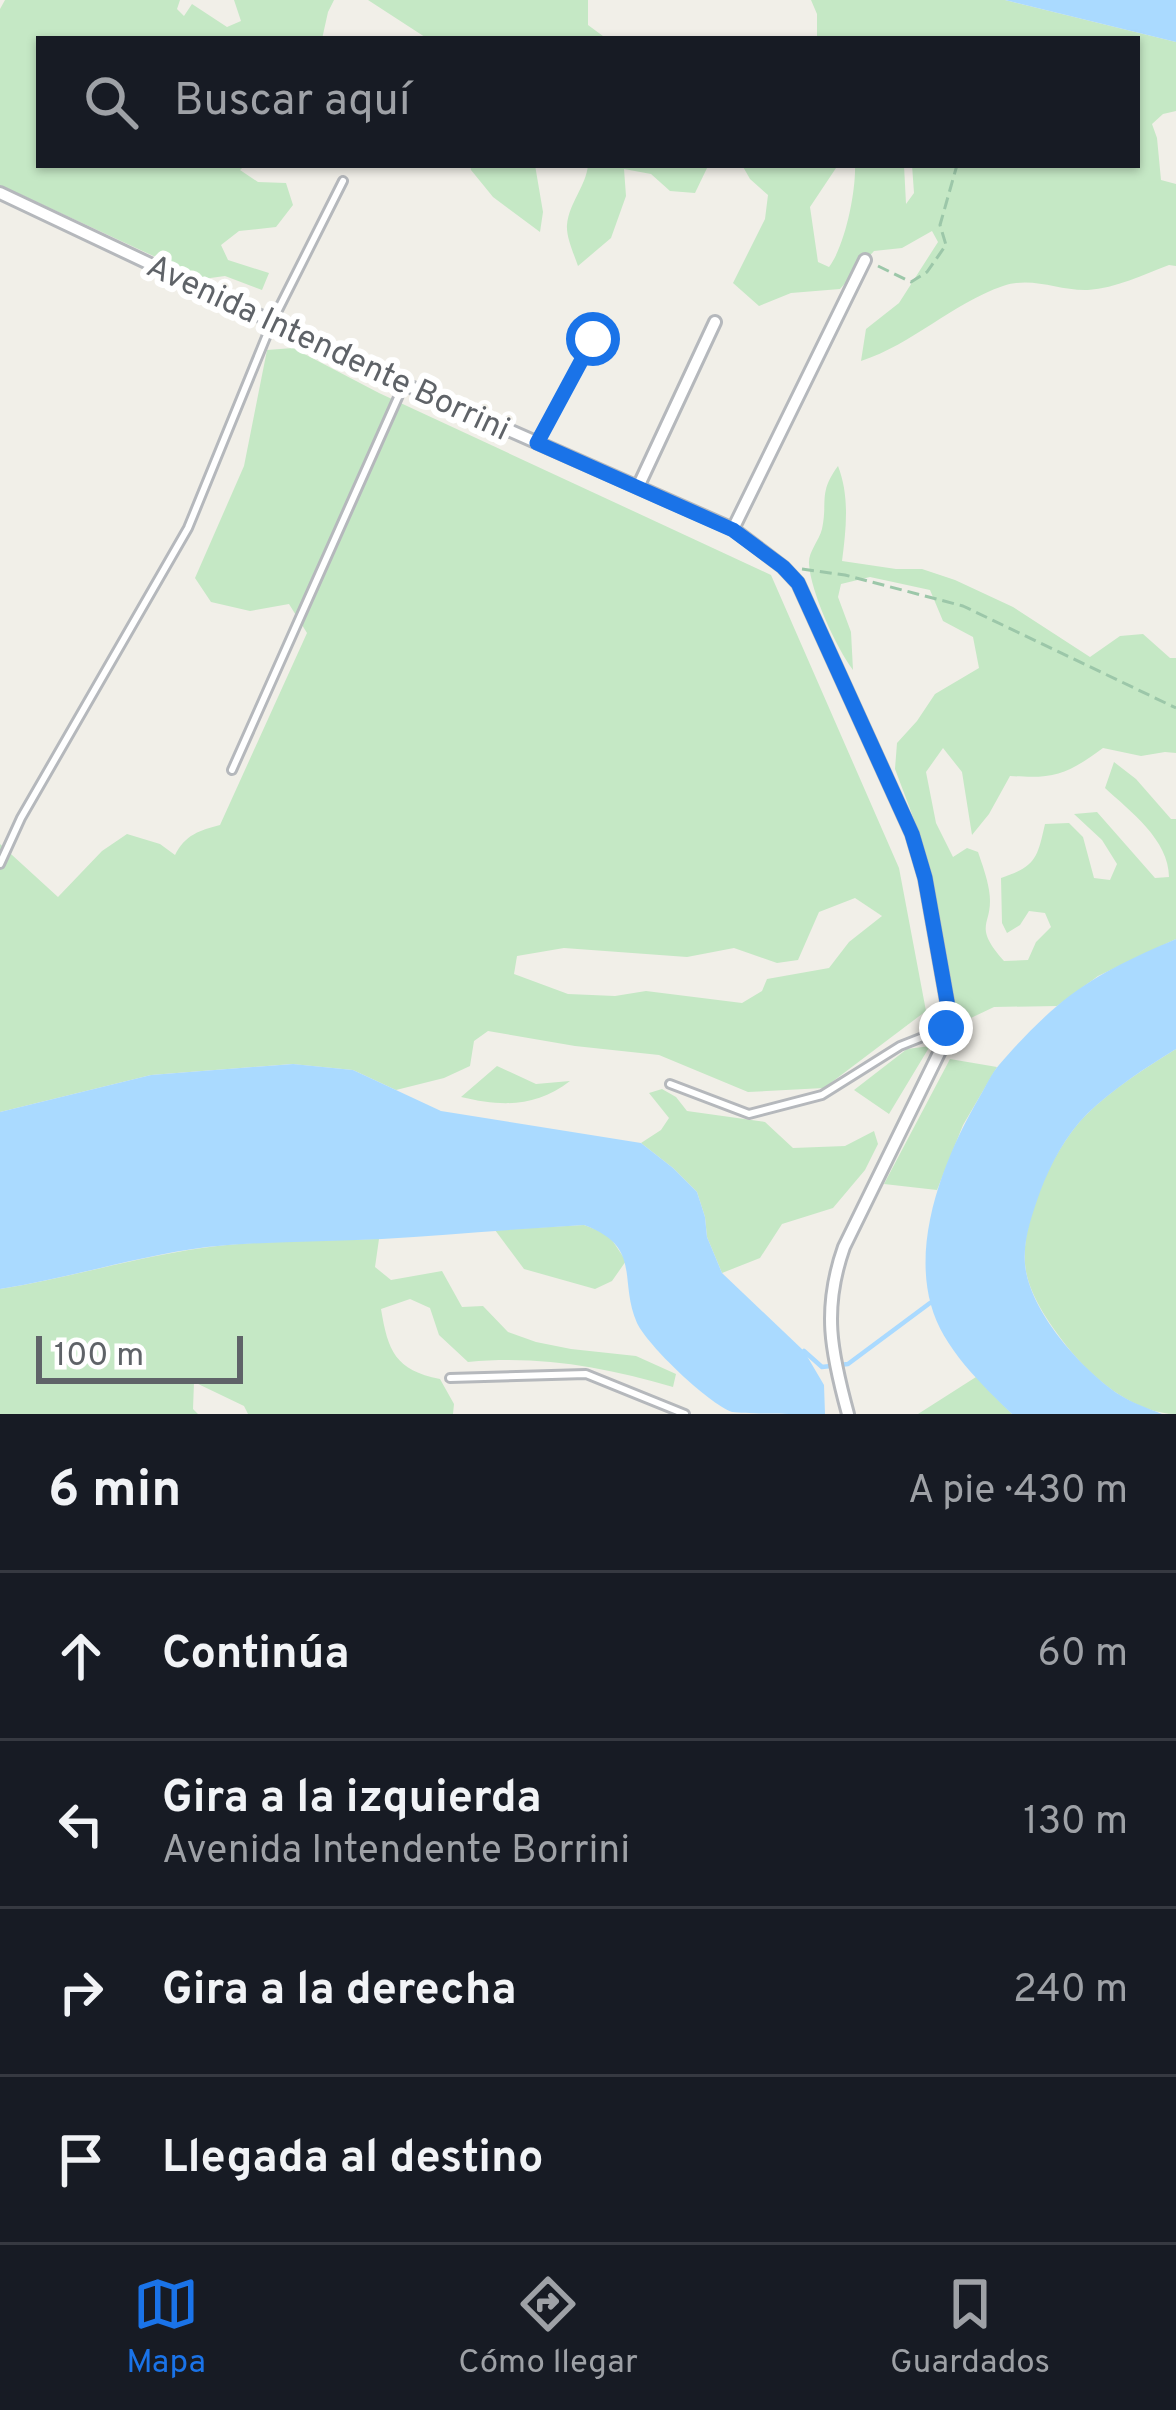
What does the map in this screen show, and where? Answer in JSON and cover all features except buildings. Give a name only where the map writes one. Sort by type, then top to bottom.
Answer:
[{"type":"street","name":"Avenida Intendente Borrini","points":[[0,193],[404,384],[733,530],[783,567]]},
{"type":"street","points":[[733,530],[865,260]]},
{"type":"street","points":[[638,488],[715,322]]},
{"type":"street","points":[[783,567],[798,583],[912,834],[925,878],[948,1007],[940,1051],[832,1281],[830,1339],[848,1414]]},
{"type":"lane","points":[[0,864],[188,528],[273,320],[343,181]]},
{"type":"lane","points":[[537,443],[593,339]]},
{"type":"lane","points":[[232,770],[404,384]]},
{"type":"lane","points":[[670,1084],[749,1114],[822,1095],[900,1046],[946,1028]]},
{"type":"lane","points":[[450,1378],[586,1374],[686,1414]]},
{"type":"path","points":[[865,260],[911,282],[927,272],[946,245],[940,225],[956,168]]},
{"type":"path","points":[[783,567],[844,575],[963,606],[1176,708]]},
{"type":"green space","points":[[5,0],[180,0],[177,9],[184,16],[192,4],[227,27],[241,21],[234,0],[334,0],[323,36],[36,36],[36,168],[242,168],[258,182],[286,183],[293,205],[276,227],[239,231],[221,245],[228,260],[269,273],[262,290],[225,276],[203,279],[0,185],[0,9]]},
{"type":"green space","points":[[368,0],[588,0],[588,25],[603,36],[423,36]]},
{"type":"green space","points":[[811,0],[1005,0],[1176,42],[1176,111],[1152,124],[1161,180],[1176,184],[1176,266],[1088,290],[1025,283],[1003,286],[861,361],[866,329],[899,303],[938,242],[932,231],[902,248],[874,251],[840,289],[791,293],[759,306],[733,283],[765,219],[768,195],[744,168],[836,168],[810,207],[818,262],[829,267],[848,218],[855,168],[904,168],[906,204],[914,193],[912,168],[1140,168],[1140,36],[817,36],[817,14]]},
{"type":"green space","points":[[536,168],[543,212],[540,232],[493,197],[471,170]]},
{"type":"green space","points":[[587,168],[707,168],[695,193],[670,191],[651,174],[624,169],[626,196],[611,238],[578,266],[567,225]]},
{"type":"green space","points":[[293,348],[379,393],[771,575],[899,868],[926,1011],[824,1088],[748,1092],[659,1055],[488,1031],[474,1041],[470,1066],[396,1090],[353,1070],[292,1064],[151,1075],[0,1112],[0,844],[58,897],[102,851],[127,834],[160,844],[175,855],[194,834],[220,825],[307,633],[289,604],[250,611],[211,602],[195,578],[244,466],[267,350]],"holes":[[[855,898],[882,916],[849,942],[829,968],[767,979],[762,991],[742,1003],[646,991],[615,996],[568,994],[514,974],[517,956],[564,948],[687,957],[734,948],[777,963],[798,960],[819,912]]]},
{"type":"green space","points":[[838,466],[846,501],[842,561],[922,569],[955,580],[1013,607],[1090,657],[1120,636],[1143,634],[1176,658],[1176,753],[1141,756],[1103,748],[1060,773],[1010,776],[972,835],[962,772],[943,748],[926,772],[936,823],[953,857],[967,848],[978,852],[989,890],[986,931],[1004,961],[1028,960],[1036,942],[1051,927],[1045,913],[1029,911],[1007,933],[1002,923],[1001,878],[1033,860],[1045,824],[1069,823],[1083,837],[1094,878],[1110,880],[1117,864],[1102,840],[1074,814],[1097,812],[1155,878],[1169,877],[1155,839],[1105,788],[1114,762],[1176,819],[1176,939],[1098,976],[1057,1006],[994,1007],[954,1026],[927,865],[895,769],[897,743],[935,694],[979,668],[973,637],[943,621],[930,590],[870,577],[841,584],[838,597],[851,632],[853,670],[825,619],[809,564],[822,529],[826,490]]},
{"type":"green space","points":[[930,1046],[889,1114],[854,1090],[907,1049]]},
{"type":"green space","points":[[1176,1049],[1176,1414],[1133,1403],[1084,1366],[1040,1308],[1030,1287],[1025,1257],[1040,1190],[1073,1129],[1096,1105]]},
{"type":"green space","points":[[950,1059],[997,1067],[963,1125],[937,1190],[884,1184]]},
{"type":"green space","points":[[497,1066],[536,1084],[570,1081],[532,1100],[491,1102],[461,1097]]},
{"type":"green space","points":[[662,1089],[687,1111],[765,1122],[793,1148],[845,1146],[874,1131],[878,1144],[865,1170],[833,1208],[782,1224],[760,1258],[722,1273],[707,1237],[697,1192],[641,1143],[661,1130],[669,1118],[649,1093]]},
{"type":"green space","points":[[584,1225],[608,1234],[626,1261],[612,1281],[595,1289],[524,1269],[495,1230]]},
{"type":"green space","points":[[379,1239],[375,1267],[391,1280],[442,1271],[462,1307],[483,1306],[508,1332],[571,1349],[636,1356],[676,1374],[673,1387],[572,1364],[468,1362],[439,1335],[430,1308],[410,1299],[381,1309],[391,1347],[403,1364],[440,1379],[454,1404],[453,1414],[248,1414],[244,1406],[194,1382],[193,1409],[198,1414],[0,1414],[0,1289],[202,1248]]},
{"type":"green space","points":[[976,1377],[1012,1414],[918,1414]]},
{"type":"water","points":[[1005,0],[1176,0],[1176,42]]},
{"type":"water","points":[[1176,939],[1176,1049],[1108,1096],[1072,1131],[1040,1192],[1025,1255],[1036,1301],[1074,1355],[1120,1395],[1162,1414],[1012,1414],[954,1350],[931,1305],[926,1252],[945,1170],[993,1072],[1034,1027],[1099,976]]},
{"type":"water","points":[[293,1064],[353,1070],[441,1111],[641,1143],[697,1192],[707,1237],[722,1273],[804,1351],[824,1385],[825,1414],[732,1412],[709,1398],[643,1333],[632,1307],[622,1254],[614,1243],[584,1225],[207,1247],[0,1289],[0,1112],[151,1075]]},
{"type":"waterway","points":[[804,1351],[822,1367],[848,1364],[930,1303]]},
{"type":"route","points":[[593,339],[537,443],[733,530],[798,583],[912,834],[925,878],[948,1007],[946,1028]]}]
